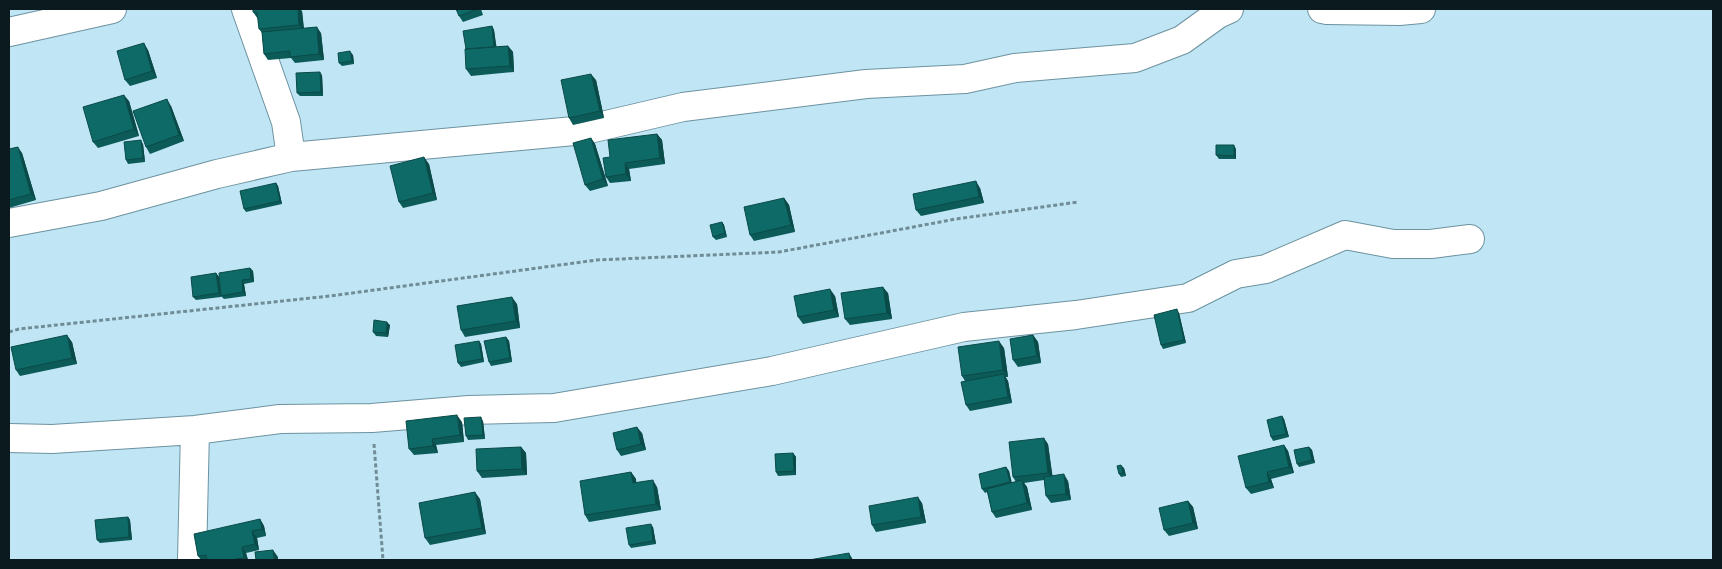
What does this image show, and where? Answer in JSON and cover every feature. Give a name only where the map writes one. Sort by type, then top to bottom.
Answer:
[{"type":"street","points":[[9,32],[112,9]]},
{"type":"street","points":[[246,9],[286,122],[291,157]]},
{"type":"street","points":[[9,224],[101,206],[217,174],[291,157],[585,130],[683,107],[866,84],[965,79],[1015,68],[1135,58],[1182,40],[1218,14],[1229,9]]},
{"type":"street","points":[[1322,9],[1399,11],[1421,9]]},
{"type":"street","points":[[9,438],[52,439],[195,430],[280,419],[372,418],[469,410],[554,408],[772,371],[964,327],[1076,315],[1188,298],[1236,274],[1266,269],[1346,235],[1393,244],[1431,244],[1470,239]]},
{"type":"street","points":[[192,560],[195,430]]},
{"type":"path","points":[[9,332],[19,329],[330,296],[596,260],[779,252],[956,219],[1078,202]]},
{"type":"path","points":[[372,418],[382,560]]},
{"type":"building","points":[[253,9],[298,9],[299,25],[259,29],[257,12],[253,12]]},
{"type":"building","points":[[456,9],[477,9],[459,16]]},
{"type":"building","points":[[492,26],[494,47],[466,49],[463,31]]},
{"type":"building","points":[[317,27],[319,54],[290,57],[290,51],[264,54],[262,32]]},
{"type":"building","points":[[144,43],[152,71],[125,80],[117,51]]},
{"type":"building","points":[[508,46],[510,66],[466,69],[465,49]]},
{"type":"building","points":[[350,51],[352,61],[339,63],[338,53]]},
{"type":"building","points":[[320,72],[321,92],[297,93],[296,73]]},
{"type":"building","points":[[591,74],[600,111],[569,118],[561,80]]},
{"type":"building","points":[[124,95],[134,129],[93,142],[83,107]]},
{"type":"building","points":[[167,99],[179,135],[146,147],[133,111]]},
{"type":"building","points":[[657,134],[660,158],[625,163],[626,174],[606,177],[603,158],[610,157],[608,140]]},
{"type":"building","points":[[591,138],[603,179],[585,185],[573,143]]},
{"type":"building","points":[[141,140],[143,158],[126,160],[124,142]]},
{"type":"building","points":[[1216,145],[1234,145],[1234,156],[1216,155]]},
{"type":"building","points":[[18,147],[31,194],[9,200],[9,149]]},
{"type":"building","points":[[424,157],[433,193],[399,202],[390,166]]},
{"type":"building","points":[[976,181],[979,197],[916,210],[913,194]]},
{"type":"building","points":[[276,183],[280,201],[244,209],[240,191]]},
{"type":"building","points":[[784,198],[791,225],[750,235],[744,207]]},
{"type":"building","points":[[722,222],[725,233],[713,237],[710,225]]},
{"type":"building","points":[[250,268],[251,279],[242,280],[243,292],[221,296],[219,273]]},
{"type":"building","points":[[216,273],[219,293],[193,297],[191,277]]},
{"type":"building","points":[[883,287],[887,313],[845,319],[841,293]]},
{"type":"building","points":[[830,289],[834,310],[798,317],[794,296]]},
{"type":"building","points":[[512,297],[516,321],[461,330],[457,306]]},
{"type":"building","points":[[1177,309],[1184,340],[1161,345],[1154,315]]},
{"type":"building","points":[[374,320],[387,322],[386,333],[373,332]]},
{"type":"building","points":[[67,335],[72,358],[16,370],[11,347]]},
{"type":"building","points":[[1033,335],[1037,356],[1013,360],[1010,339]]},
{"type":"building","points":[[506,337],[510,358],[489,362],[484,341]]},
{"type":"building","points":[[479,341],[482,359],[458,363],[455,345]]},
{"type":"building","points":[[999,341],[1003,370],[962,376],[958,347]]},
{"type":"building","points":[[1004,374],[1008,397],[966,405],[961,382]]},
{"type":"building","points":[[457,415],[460,435],[432,439],[433,446],[409,449],[406,421]]},
{"type":"building","points":[[1282,416],[1286,434],[1271,437],[1267,420]]},
{"type":"building","points":[[481,417],[483,435],[466,436],[464,418]]},
{"type":"building","points":[[637,427],[641,444],[617,450],[613,433]]},
{"type":"building","points":[[1044,438],[1048,473],[1013,477],[1009,442]]},
{"type":"building","points":[[1284,445],[1289,467],[1267,472],[1269,482],[1246,488],[1238,456]]},
{"type":"building","points":[[521,447],[522,469],[477,471],[476,449]]},
{"type":"building","points":[[1309,447],[1312,460],[1297,464],[1294,450]]},
{"type":"building","points":[[793,453],[794,471],[776,472],[775,454]]},
{"type":"building","points":[[1121,465],[1123,473],[1119,474],[1117,466]]},
{"type":"building","points":[[1006,467],[1010,482],[982,489],[979,474]]},
{"type":"building","points":[[631,472],[633,483],[653,480],[656,504],[585,515],[580,481]]},
{"type":"building","points":[[1064,474],[1066,494],[1046,496],[1044,477]]},
{"type":"building","points":[[1022,480],[1027,503],[992,512],[987,489]]},
{"type":"building","points":[[475,492],[482,528],[425,538],[419,503]]},
{"type":"building","points":[[918,497],[921,517],[872,525],[869,506]]},
{"type":"building","points":[[1188,501],[1193,523],[1164,530],[1159,508]]},
{"type":"building","points":[[128,517],[129,537],[97,540],[95,520]]},
{"type":"building","points":[[260,519],[262,529],[252,531],[255,544],[242,547],[244,558],[235,560],[207,560],[206,555],[198,556],[194,534]]},
{"type":"building","points":[[651,524],[653,541],[629,545],[626,528]]},
{"type":"building","points":[[273,550],[274,560],[256,560],[255,552]]},
{"type":"building","points":[[849,553],[850,560],[809,560]]}]
